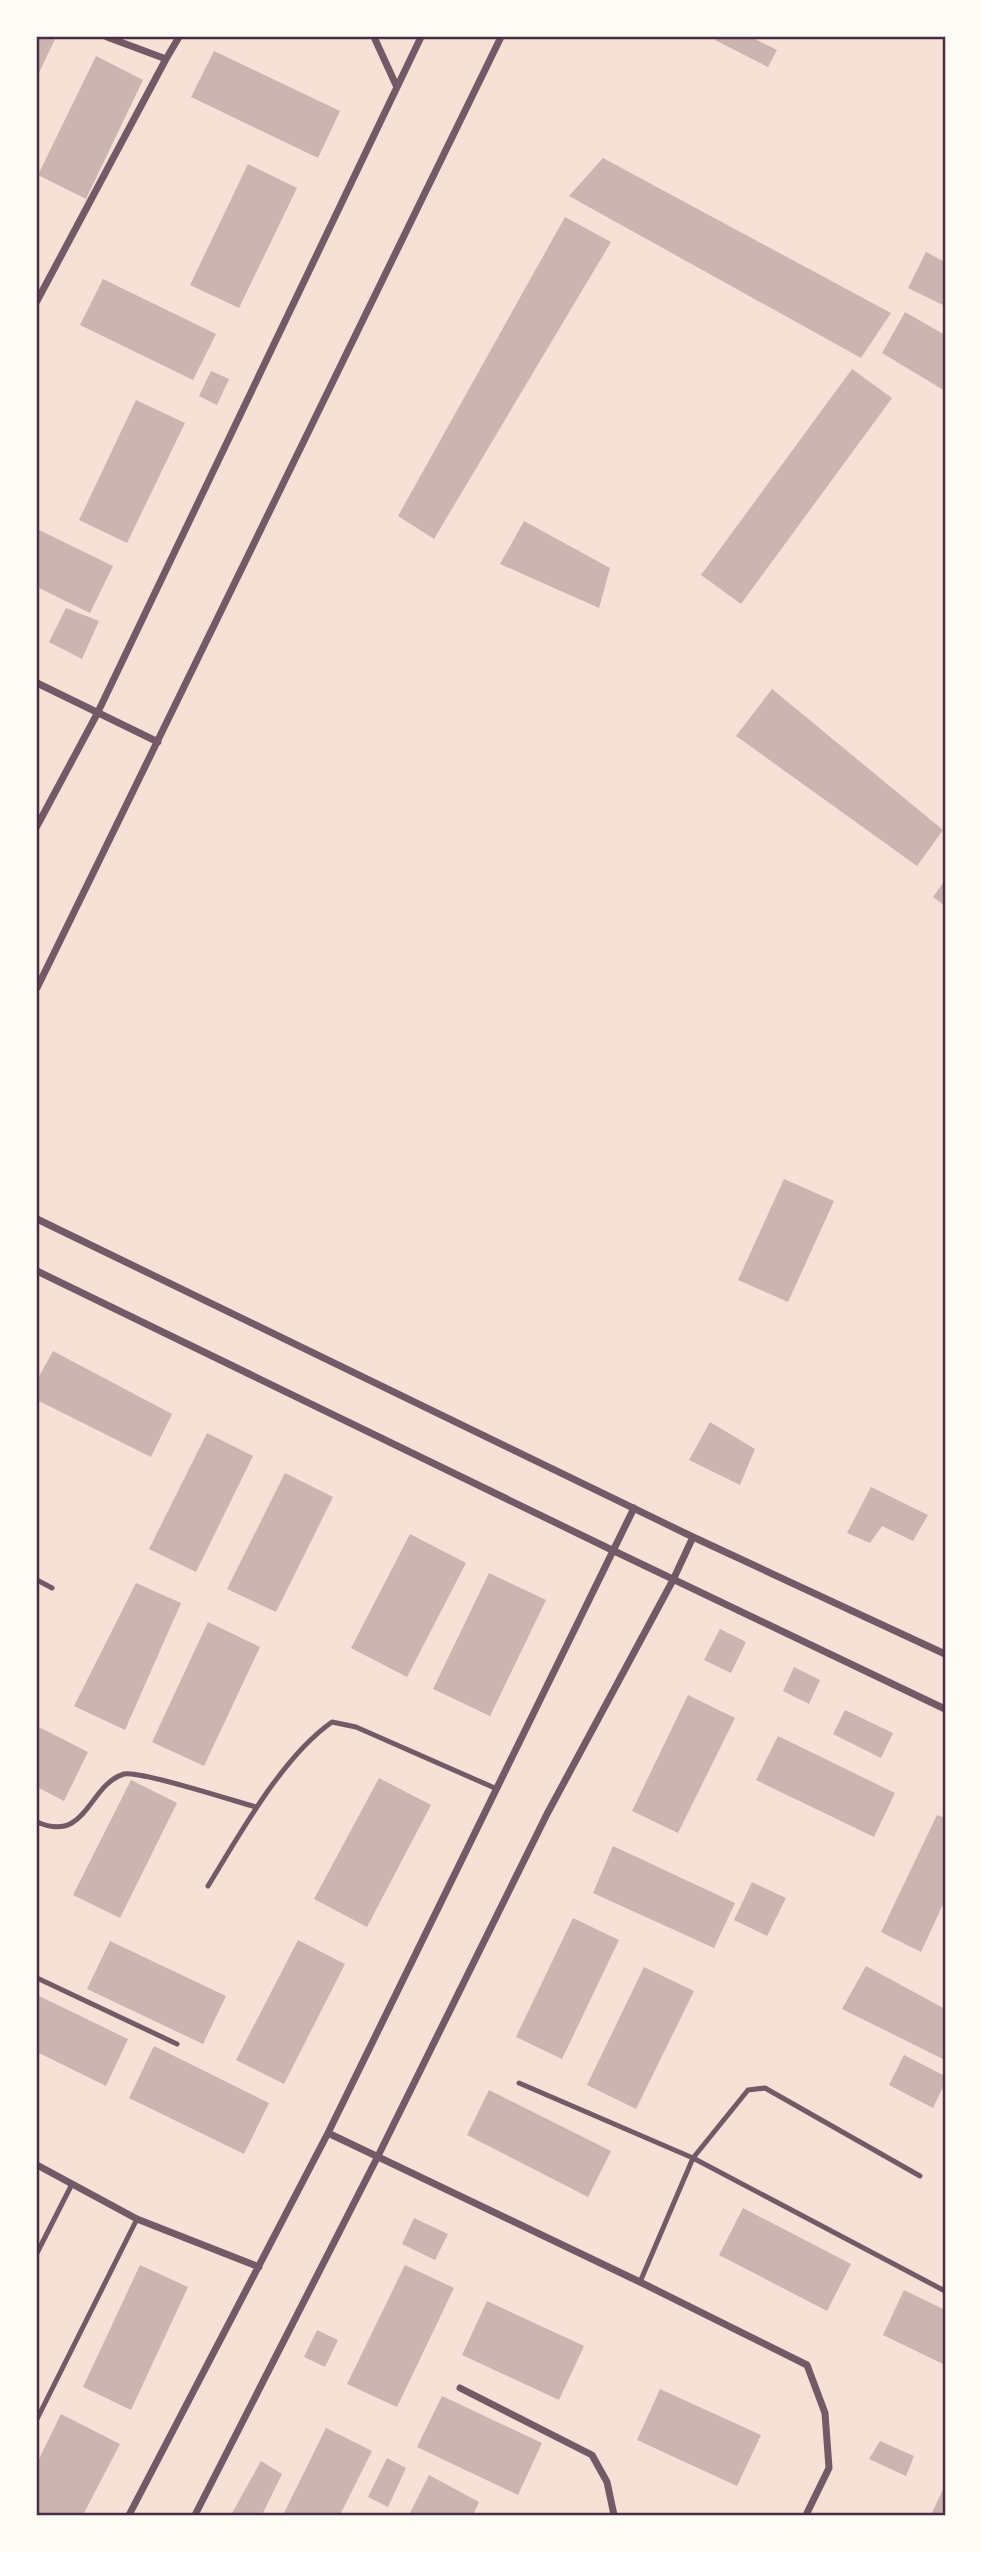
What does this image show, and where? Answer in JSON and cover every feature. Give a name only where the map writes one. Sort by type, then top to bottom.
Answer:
[{"type":"street","points":[[107,37],[166,59]]},
{"type":"street","points":[[37,301],[179,37]]},
{"type":"street","points":[[374,37],[396,85]]},
{"type":"street","points":[[37,826],[97,714],[421,37]]},
{"type":"street","points":[[37,988],[500,37]]},
{"type":"street","points":[[37,683],[158,742]]},
{"type":"street","points":[[37,1219],[693,1537],[945,1654]]},
{"type":"street","points":[[37,1271],[945,1709]]},
{"type":"street","points":[[129,2515],[327,2133],[634,1508]]},
{"type":"street","points":[[195,2515],[377,2158],[547,1814],[673,1580],[693,1537]]},
{"type":"street","points":[[327,2133],[807,2365],[825,2413],[829,2468],[806,2515]]},
{"type":"street","points":[[37,2165],[137,2219],[259,2267]]},
{"type":"street","points":[[460,2388],[592,2455],[607,2482],[614,2515]]},
{"type":"lane","points":[[37,1580],[52,1588]]},
{"type":"lane","points":[[208,1886],[256,1807],[313,1735],[332,1722],[356,1727],[497,1789]]},
{"type":"lane","points":[[37,1822],[47,1826],[66,1825],[83,1815],[110,1781],[126,1773],[256,1807]]},
{"type":"lane","points":[[37,1978],[177,2045]]},
{"type":"lane","points":[[519,2083],[694,2158],[945,2291]]},
{"type":"lane","points":[[640,2282],[694,2158],[748,2090],[765,2088],[920,2176]]},
{"type":"lane","points":[[37,2253],[72,2184]]},
{"type":"lane","points":[[37,2420],[137,2219]]},
{"type":"building","points":[[37,37],[56,37],[37,77]]},
{"type":"building","points":[[717,37],[751,37],[777,50],[768,67],[715,40]]},
{"type":"building","points":[[214,51],[340,111],[318,158],[191,97]]},
{"type":"building","points":[[96,56],[143,80],[86,199],[38,175]]},
{"type":"building","points":[[603,158],[891,313],[861,358],[569,196]]},
{"type":"building","points":[[248,164],[297,188],[239,308],[190,285]]},
{"type":"building","points":[[565,217],[611,242],[434,539],[398,516]]},
{"type":"building","points":[[926,252],[945,262],[945,306],[908,288]]},
{"type":"building","points":[[103,279],[216,334],[193,380],[80,325]]},
{"type":"building","points":[[905,312],[945,335],[945,391],[882,353]]},
{"type":"building","points":[[852,369],[892,398],[741,604],[701,575]]},
{"type":"building","points":[[211,371],[229,379],[217,405],[199,396]]},
{"type":"building","points":[[136,400],[185,423],[127,543],[79,520]]},
{"type":"building","points":[[524,521],[610,568],[599,608],[500,564]]},
{"type":"building","points":[[37,529],[113,566],[90,613],[37,587]]},
{"type":"building","points":[[66,608],[99,621],[82,659],[49,642]]},
{"type":"building","points":[[772,689],[943,830],[917,866],[736,736]]},
{"type":"building","points":[[945,880],[945,906],[933,897]]},
{"type":"building","points":[[784,1179],[834,1201],[788,1302],[738,1280]]},
{"type":"building","points":[[53,1351],[172,1414],[151,1457],[37,1400],[37,1380]]},
{"type":"building","points":[[710,1422],[755,1449],[740,1485],[689,1460]]},
{"type":"building","points":[[207,1433],[253,1456],[196,1572],[149,1549]]},
{"type":"building","points":[[285,1473],[333,1497],[276,1612],[227,1589]]},
{"type":"building","points":[[871,1487],[928,1515],[913,1541],[882,1526],[870,1543],[847,1533]]},
{"type":"building","points":[[410,1534],[466,1563],[407,1677],[351,1648]]},
{"type":"building","points":[[489,1573],[546,1600],[490,1716],[433,1689]]},
{"type":"building","points":[[136,1583],[181,1603],[125,1730],[74,1706]]},
{"type":"building","points":[[208,1622],[260,1647],[204,1766],[152,1742]]},
{"type":"building","points":[[720,1629],[746,1642],[731,1673],[704,1660]]},
{"type":"building","points":[[794,1667],[820,1680],[809,1704],[783,1691]]},
{"type":"building","points":[[688,1695],[735,1718],[678,1833],[632,1811]]},
{"type":"building","points":[[845,1710],[893,1733],[881,1758],[833,1734]]},
{"type":"building","points":[[37,1726],[88,1752],[64,1801],[37,1787]]},
{"type":"building","points":[[778,1736],[895,1793],[874,1837],[756,1780]]},
{"type":"building","points":[[379,1778],[431,1805],[367,1927],[314,1899]]},
{"type":"building","points":[[131,1780],[177,1803],[120,1918],[73,1895]]},
{"type":"building","points":[[937,1815],[945,1818],[945,1900],[921,1952],[881,1932]]},
{"type":"building","points":[[613,1846],[735,1903],[714,1948],[593,1893]]},
{"type":"building","points":[[752,1882],[786,1898],[767,1936],[734,1920]]},
{"type":"building","points":[[573,1918],[619,1940],[562,2059],[516,2037]]},
{"type":"building","points":[[298,1940],[345,1964],[284,2084],[236,2060]]},
{"type":"building","points":[[110,1941],[226,1996],[203,2044],[87,1989]]},
{"type":"building","points":[[866,1966],[945,2009],[945,2060],[842,2009]]},
{"type":"building","points":[[644,1967],[694,1991],[636,2109],[587,2085]]},
{"type":"building","points":[[37,1995],[128,2039],[106,2086],[37,2052]]},
{"type":"building","points":[[154,2046],[269,2103],[244,2154],[129,2098]]},
{"type":"building","points":[[904,2055],[945,2076],[945,2083],[933,2108],[889,2085]]},
{"type":"building","points":[[489,2090],[611,2151],[588,2197],[467,2135]]},
{"type":"building","points":[[743,2208],[851,2264],[827,2311],[719,2255]]},
{"type":"building","points":[[414,2218],[448,2234],[435,2260],[402,2244]]},
{"type":"building","points":[[140,2265],[188,2287],[131,2410],[83,2387]]},
{"type":"building","points":[[405,2265],[454,2288],[397,2407],[347,2384]]},
{"type":"building","points":[[904,2290],[945,2310],[945,2365],[883,2335]]},
{"type":"building","points":[[487,2301],[584,2346],[559,2400],[462,2355]]},
{"type":"building","points":[[317,2330],[338,2340],[325,2367],[304,2357]]},
{"type":"building","points":[[660,2389],[761,2435],[737,2486],[637,2440]]},
{"type":"building","points":[[442,2396],[542,2443],[518,2495],[417,2447]]},
{"type":"building","points":[[61,2414],[120,2444],[83,2515],[37,2515],[37,2463]]},
{"type":"building","points":[[326,2428],[372,2451],[340,2515],[283,2515]]},
{"type":"building","points":[[880,2441],[914,2456],[906,2476],[869,2459]]},
{"type":"building","points":[[387,2458],[406,2468],[388,2507],[368,2497]]},
{"type":"building","points":[[261,2461],[282,2474],[262,2515],[231,2515]]},
{"type":"building","points":[[429,2475],[479,2502],[473,2515],[409,2515]]},
{"type":"building","points":[[945,2485],[945,2515],[931,2515]]}]
